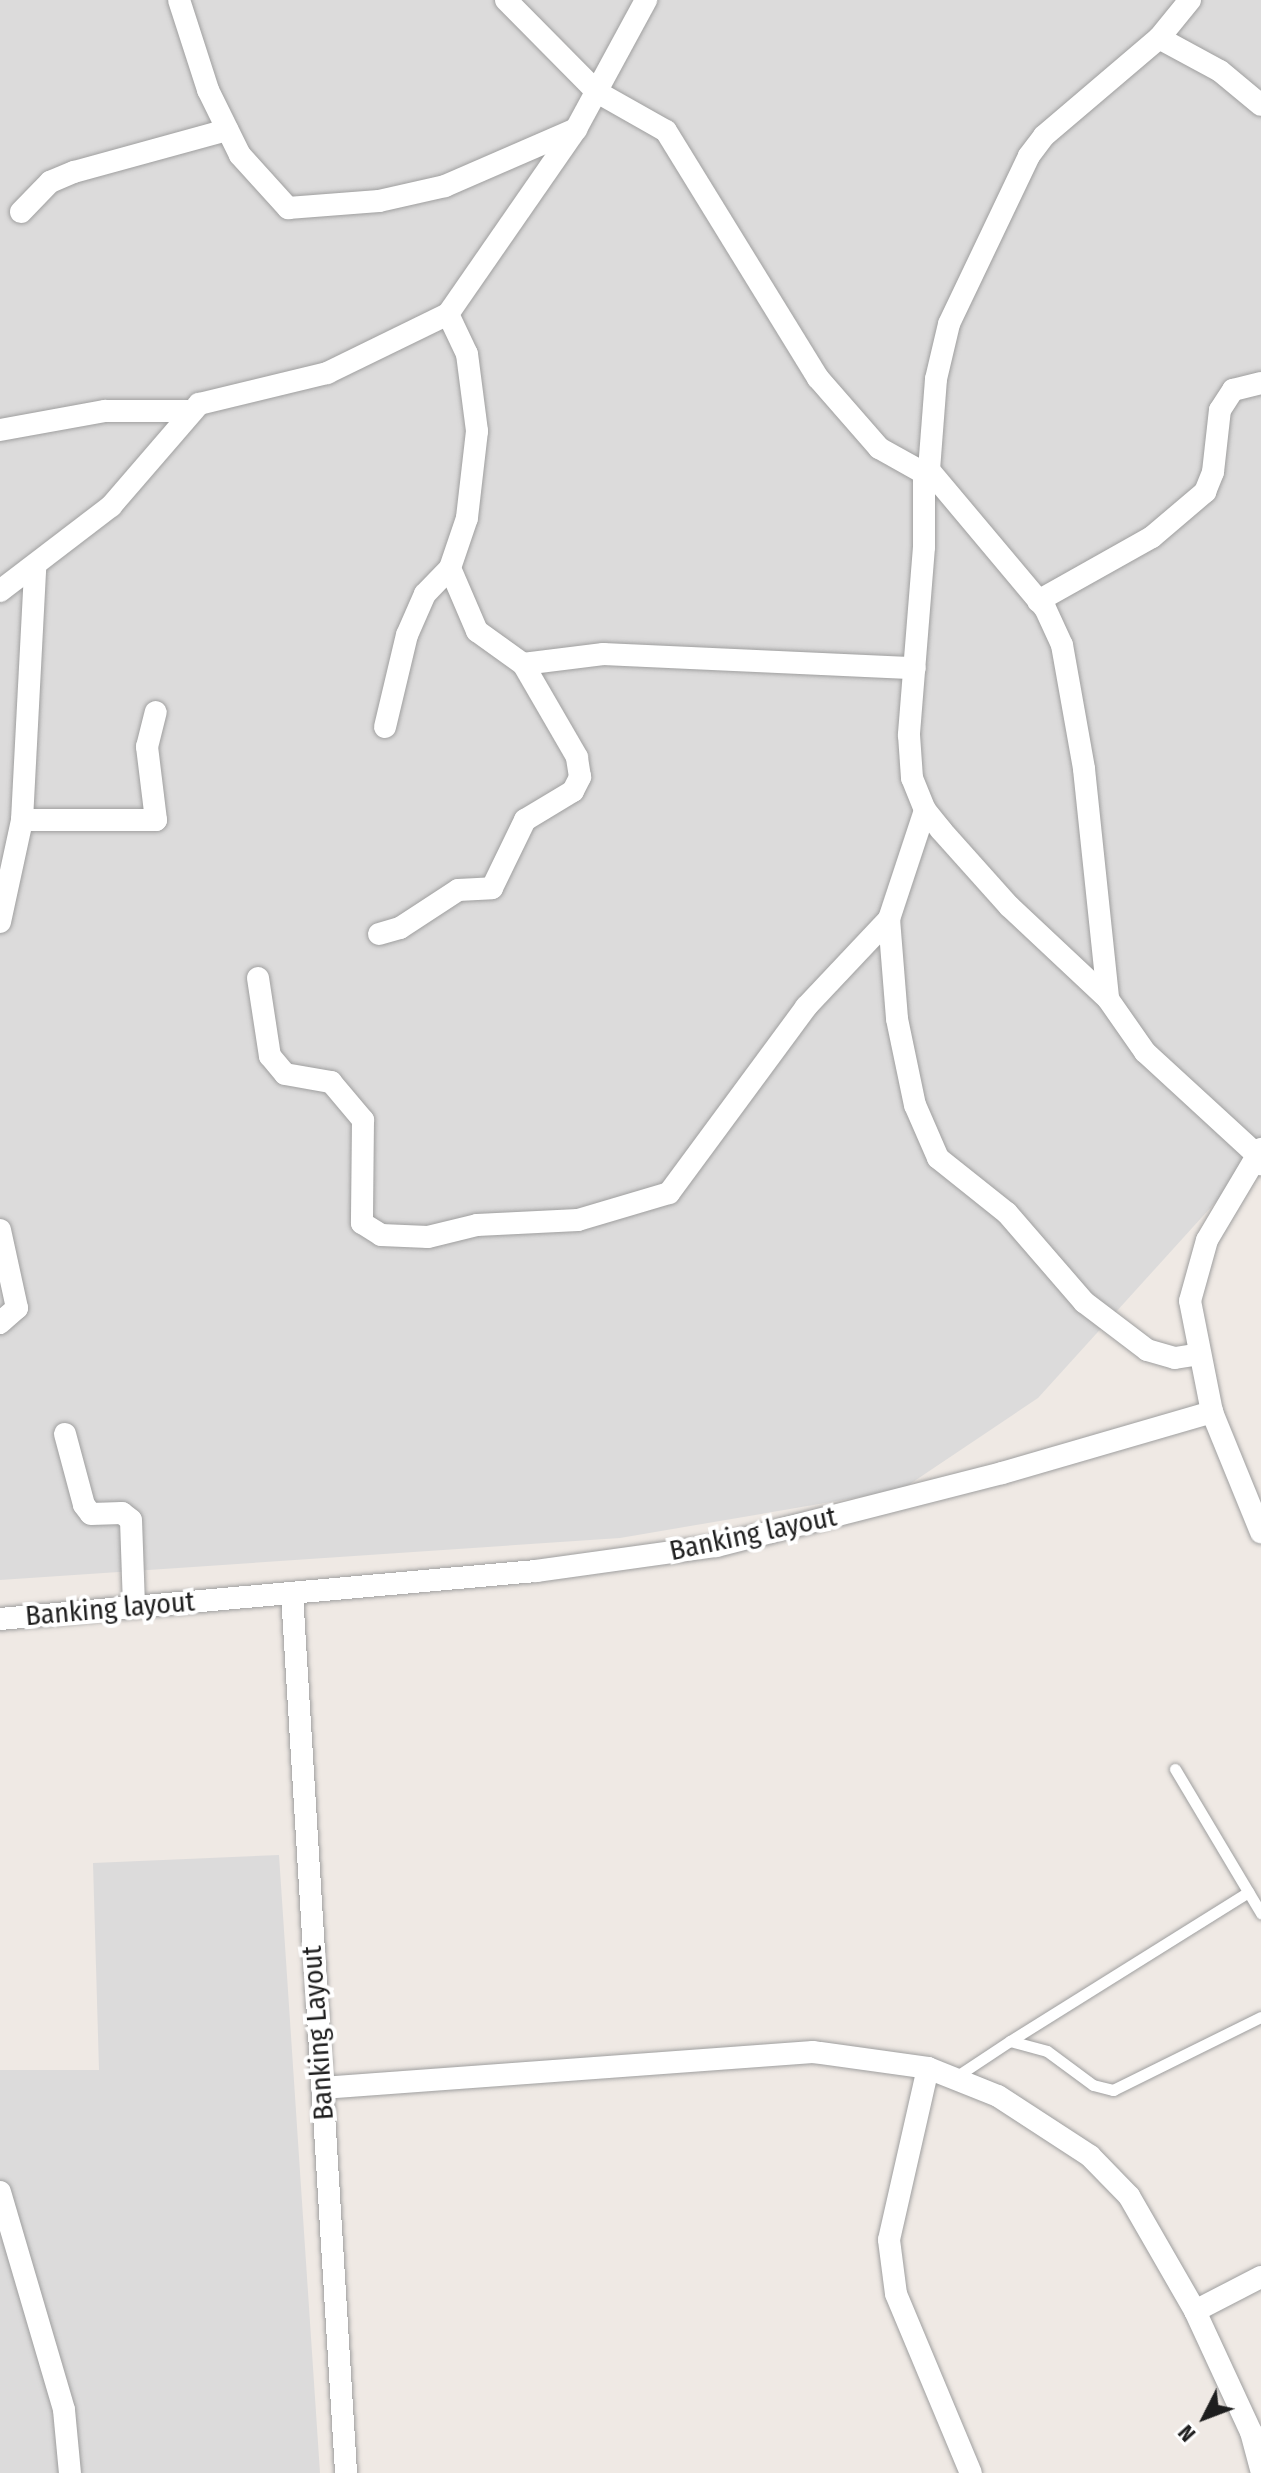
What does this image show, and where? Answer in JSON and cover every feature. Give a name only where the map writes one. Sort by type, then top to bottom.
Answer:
[{"type":"street","points":[[179,0],[227,130],[240,155],[288,208],[379,201],[445,186],[576,129]]},
{"type":"street","points":[[506,0],[597,92],[666,131],[833,397],[879,448],[927,471],[1038,601],[1065,660],[1084,769],[1108,999]]},
{"type":"street","points":[[0,430],[105,411],[188,411],[254,387],[327,373],[448,314],[576,129],[646,0]]},
{"type":"street","points":[[1190,0],[1159,38],[1044,136],[1029,156],[949,324],[936,379],[927,471],[910,749],[912,778],[925,810],[1009,906],[1108,999],[1145,1052],[1259,1157],[1207,1240],[1190,1301],[1212,1412],[1261,1532]]},
{"type":"street","points":[[1159,38],[1220,71],[1261,105]]},
{"type":"street","points":[[21,212],[50,182],[74,172],[227,130]]},
{"type":"street","points":[[385,727],[407,635],[425,594],[450,568],[467,518],[477,431],[467,354],[448,314]]},
{"type":"street","points":[[1038,601],[1152,537],[1205,492],[1213,472],[1220,410],[1233,390],[1261,383]]},
{"type":"street","points":[[0,591],[35,568],[111,506],[188,411]]},
{"type":"street","points":[[0,922],[22,820],[35,568]]},
{"type":"street","points":[[379,934],[400,928],[458,890],[492,888],[525,820],[573,791],[580,777],[577,757],[523,664],[477,631],[450,568]]},
{"type":"street","points":[[523,664],[603,654],[915,668]]},
{"type":"street","points":[[22,820],[156,820],[147,747],[156,712]]},
{"type":"street","points":[[925,810],[889,919],[897,1019],[915,1105],[938,1158],[1007,1213],[1084,1302],[1147,1350],[1175,1358],[1199,1354]]},
{"type":"street","points":[[258,978],[270,1056],[285,1074],[331,1082],[363,1120],[362,1223],[381,1235],[428,1237],[477,1225],[578,1220],[669,1193],[806,1007],[889,919]]},
{"type":"street","points":[[0,1230],[17,1308],[0,1323]]},
{"type":"street","name":"Banking layout","points":[[0,1619],[536,1571],[716,1546],[1002,1473],[1212,1412]]},
{"type":"street","points":[[65,1434],[84,1505],[91,1514],[122,1513],[131,1520],[134,1607]]},
{"type":"street","name":"Banking Layout","points":[[292,1594],[346,2473]]},
{"type":"street","points":[[322,2088],[813,2052],[928,2068],[998,2096],[1090,2156],[1129,2196],[1195,2311],[1251,2432],[1261,2470]]},
{"type":"street","points":[[928,2068],[889,2240],[896,2294],[971,2473]]},
{"type":"street","points":[[0,2192],[64,2410],[70,2473]]},
{"type":"street","points":[[1195,2311],[1261,2277]]},
{"type":"lane","points":[[1175,1769],[1261,1913]]},
{"type":"lane","points":[[953,2078],[1248,1892]]},
{"type":"lane","points":[[1010,2041],[1047,2051],[1093,2085],[1113,2090],[1261,2017]]},
{"type":"shaded area","points":[[0,0],[1261,0],[1261,1152],[1038,1398],[901,1490],[620,1538],[0,1580]]},
{"type":"shaded area","points":[[279,1855],[320,2473],[0,2473],[0,2070],[99,2070],[93,1863]]}]
